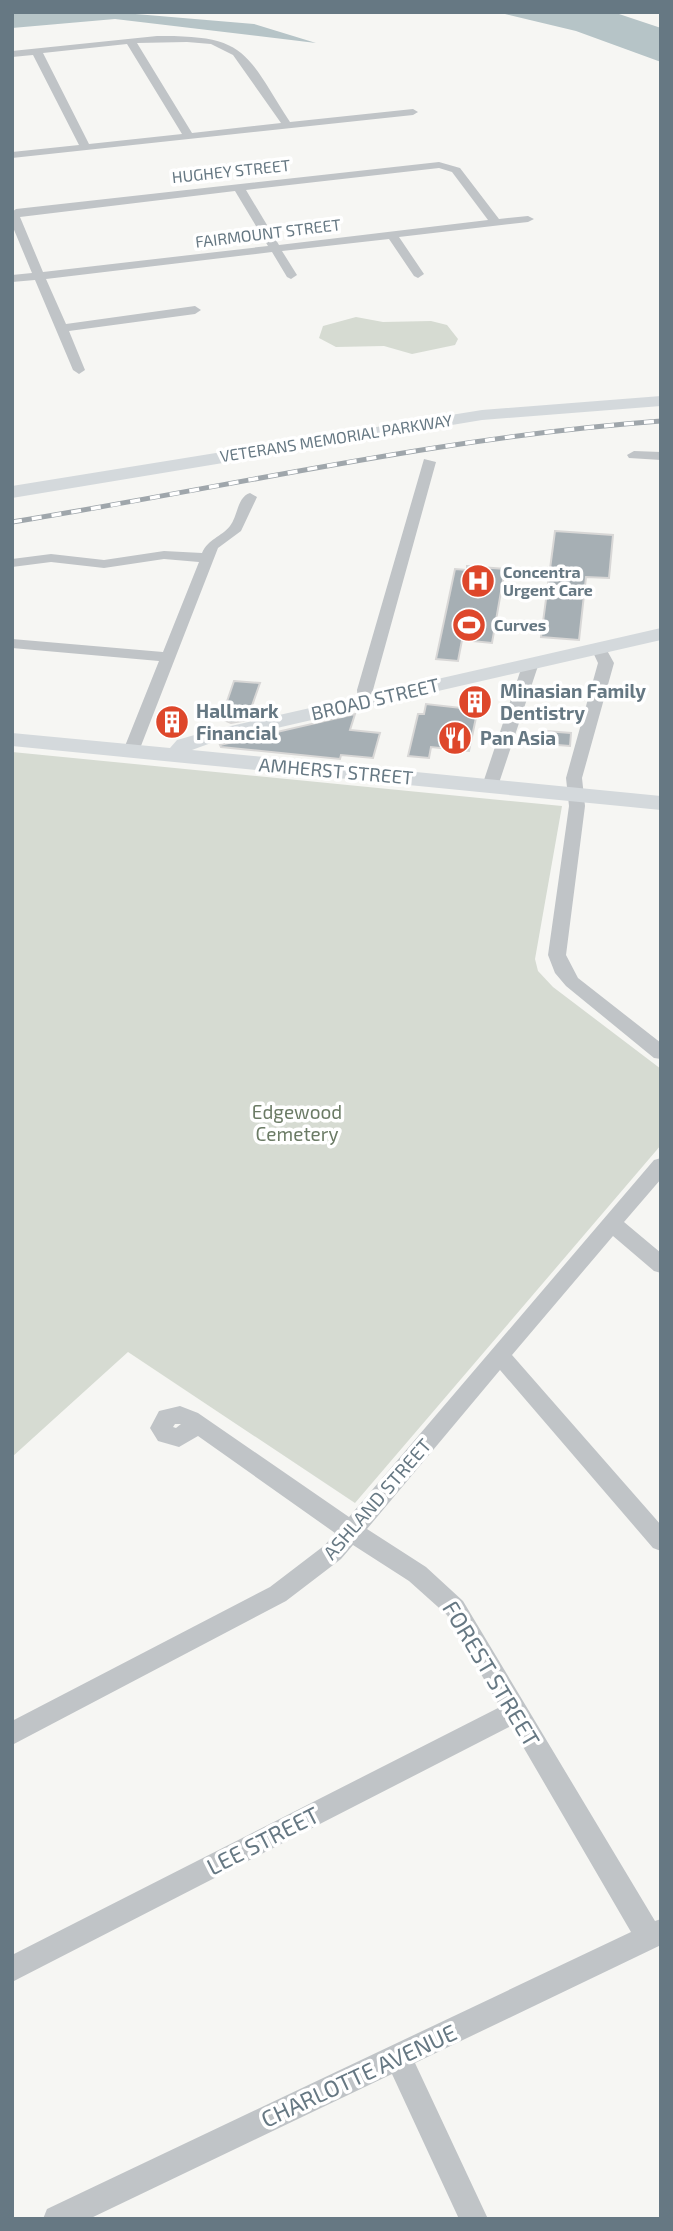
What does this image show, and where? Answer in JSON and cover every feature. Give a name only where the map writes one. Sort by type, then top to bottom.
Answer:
[{"type":"main road","name":"VETERANS MEMORIAL PARKWAY","points":[[12,492],[491,413],[661,401]]},
{"type":"main road","name":"BROAD STREET","points":[[176,755],[185,745],[205,738],[661,634]]},
{"type":"main road","name":"AMHERST STREET","points":[[12,739],[661,803]]},
{"type":"street","points":[[12,54],[187,39],[230,47],[238,53],[286,125]]},
{"type":"street","points":[[131,42],[188,135]]},
{"type":"street","points":[[37,52],[85,146]]},
{"type":"street","points":[[12,155],[413,112]]},
{"type":"street","name":"HUGHEY STREET","points":[[39,276],[15,213],[239,186],[450,166],[456,170],[495,222]]},
{"type":"street","points":[[239,186],[291,275]]},
{"type":"street","name":"FAIRMOUNT STREET","points":[[12,279],[528,219]]},
{"type":"street","points":[[391,235],[418,274]]},
{"type":"street","points":[[39,276],[79,370]]},
{"type":"street","points":[[62,327],[195,310]]},
{"type":"street","points":[[634,454],[661,456]]},
{"type":"street","points":[[366,701],[365,690],[429,462]]},
{"type":"street","points":[[131,751],[214,542],[236,528],[250,497]]},
{"type":"street","points":[[12,563],[51,558],[104,564],[164,555],[207,558]]},
{"type":"street","points":[[12,642],[167,657]]},
{"type":"street","points":[[599,648],[605,658],[605,668],[574,778],[577,806],[557,955],[559,964],[583,991],[661,1053]]},
{"type":"street","points":[[491,786],[531,663]]},
{"type":"street","name":"ASHLAND STREET","points":[[12,1734],[278,1594],[316,1568],[661,1165]]},
{"type":"street","points":[[611,1223],[661,1265]]},
{"type":"street","points":[[499,1355],[661,1541]]},
{"type":"street","name":"FOREST STREET","points":[[198,1424],[350,1530],[423,1576],[440,1591],[455,1608],[514,1712],[655,1934]]},
{"type":"street","name":"LEE STREET","points":[[12,1969],[514,1712]]},
{"type":"street","name":"CHARLOTTE AVENUE","points":[[57,2219],[655,1934]]},
{"type":"street","points":[[398,2057],[474,2219]]},
{"type":"green space","points":[[356,317],[383,322],[431,321],[447,325],[458,339],[455,345],[412,354],[384,346],[336,347],[319,338],[323,326]]},
{"type":"green space","name":"Edgewood Cemetery","points":[[12,752],[562,806],[535,959],[538,971],[553,987],[661,1069],[661,1145],[355,1503],[128,1352],[12,1457]]},
{"type":"shaded area","points":[[12,12],[112,12],[254,24],[316,43],[115,19],[12,28]]},
{"type":"shaded area","points":[[497,12],[613,12],[661,28],[661,62],[576,31]]},
{"type":"building","points":[[555,531],[613,535],[609,578],[586,577],[579,640],[541,637]]},
{"type":"building","points":[[467,566],[505,569],[492,643],[462,640],[458,661],[436,659],[455,569],[467,570]]},
{"type":"building","points":[[234,681],[260,683],[247,720],[231,723],[221,719]]},
{"type":"building","points":[[467,693],[489,696],[484,709],[478,708],[469,751],[431,747],[429,758],[408,756],[418,714],[424,714],[426,704],[461,708]]},
{"type":"building","points":[[355,714],[350,730],[380,733],[373,758],[341,755],[340,759],[220,745]]},
{"type":"building","points":[[545,731],[571,733],[570,746],[544,744]]},
{"type":"railway","points":[[12,522],[417,451],[579,428],[661,421]]},
{"type":"place","name":"Concentra Urgent Care","points":[[478,581]]},
{"type":"place","name":"Curves","points":[[469,625]]},
{"type":"place","name":"Minasian Family Dentistry","points":[[475,702]]},
{"type":"place","name":"Hallmark Financial","points":[[172,722]]},
{"type":"place","name":"Pan Asia","points":[[455,738]]}]
